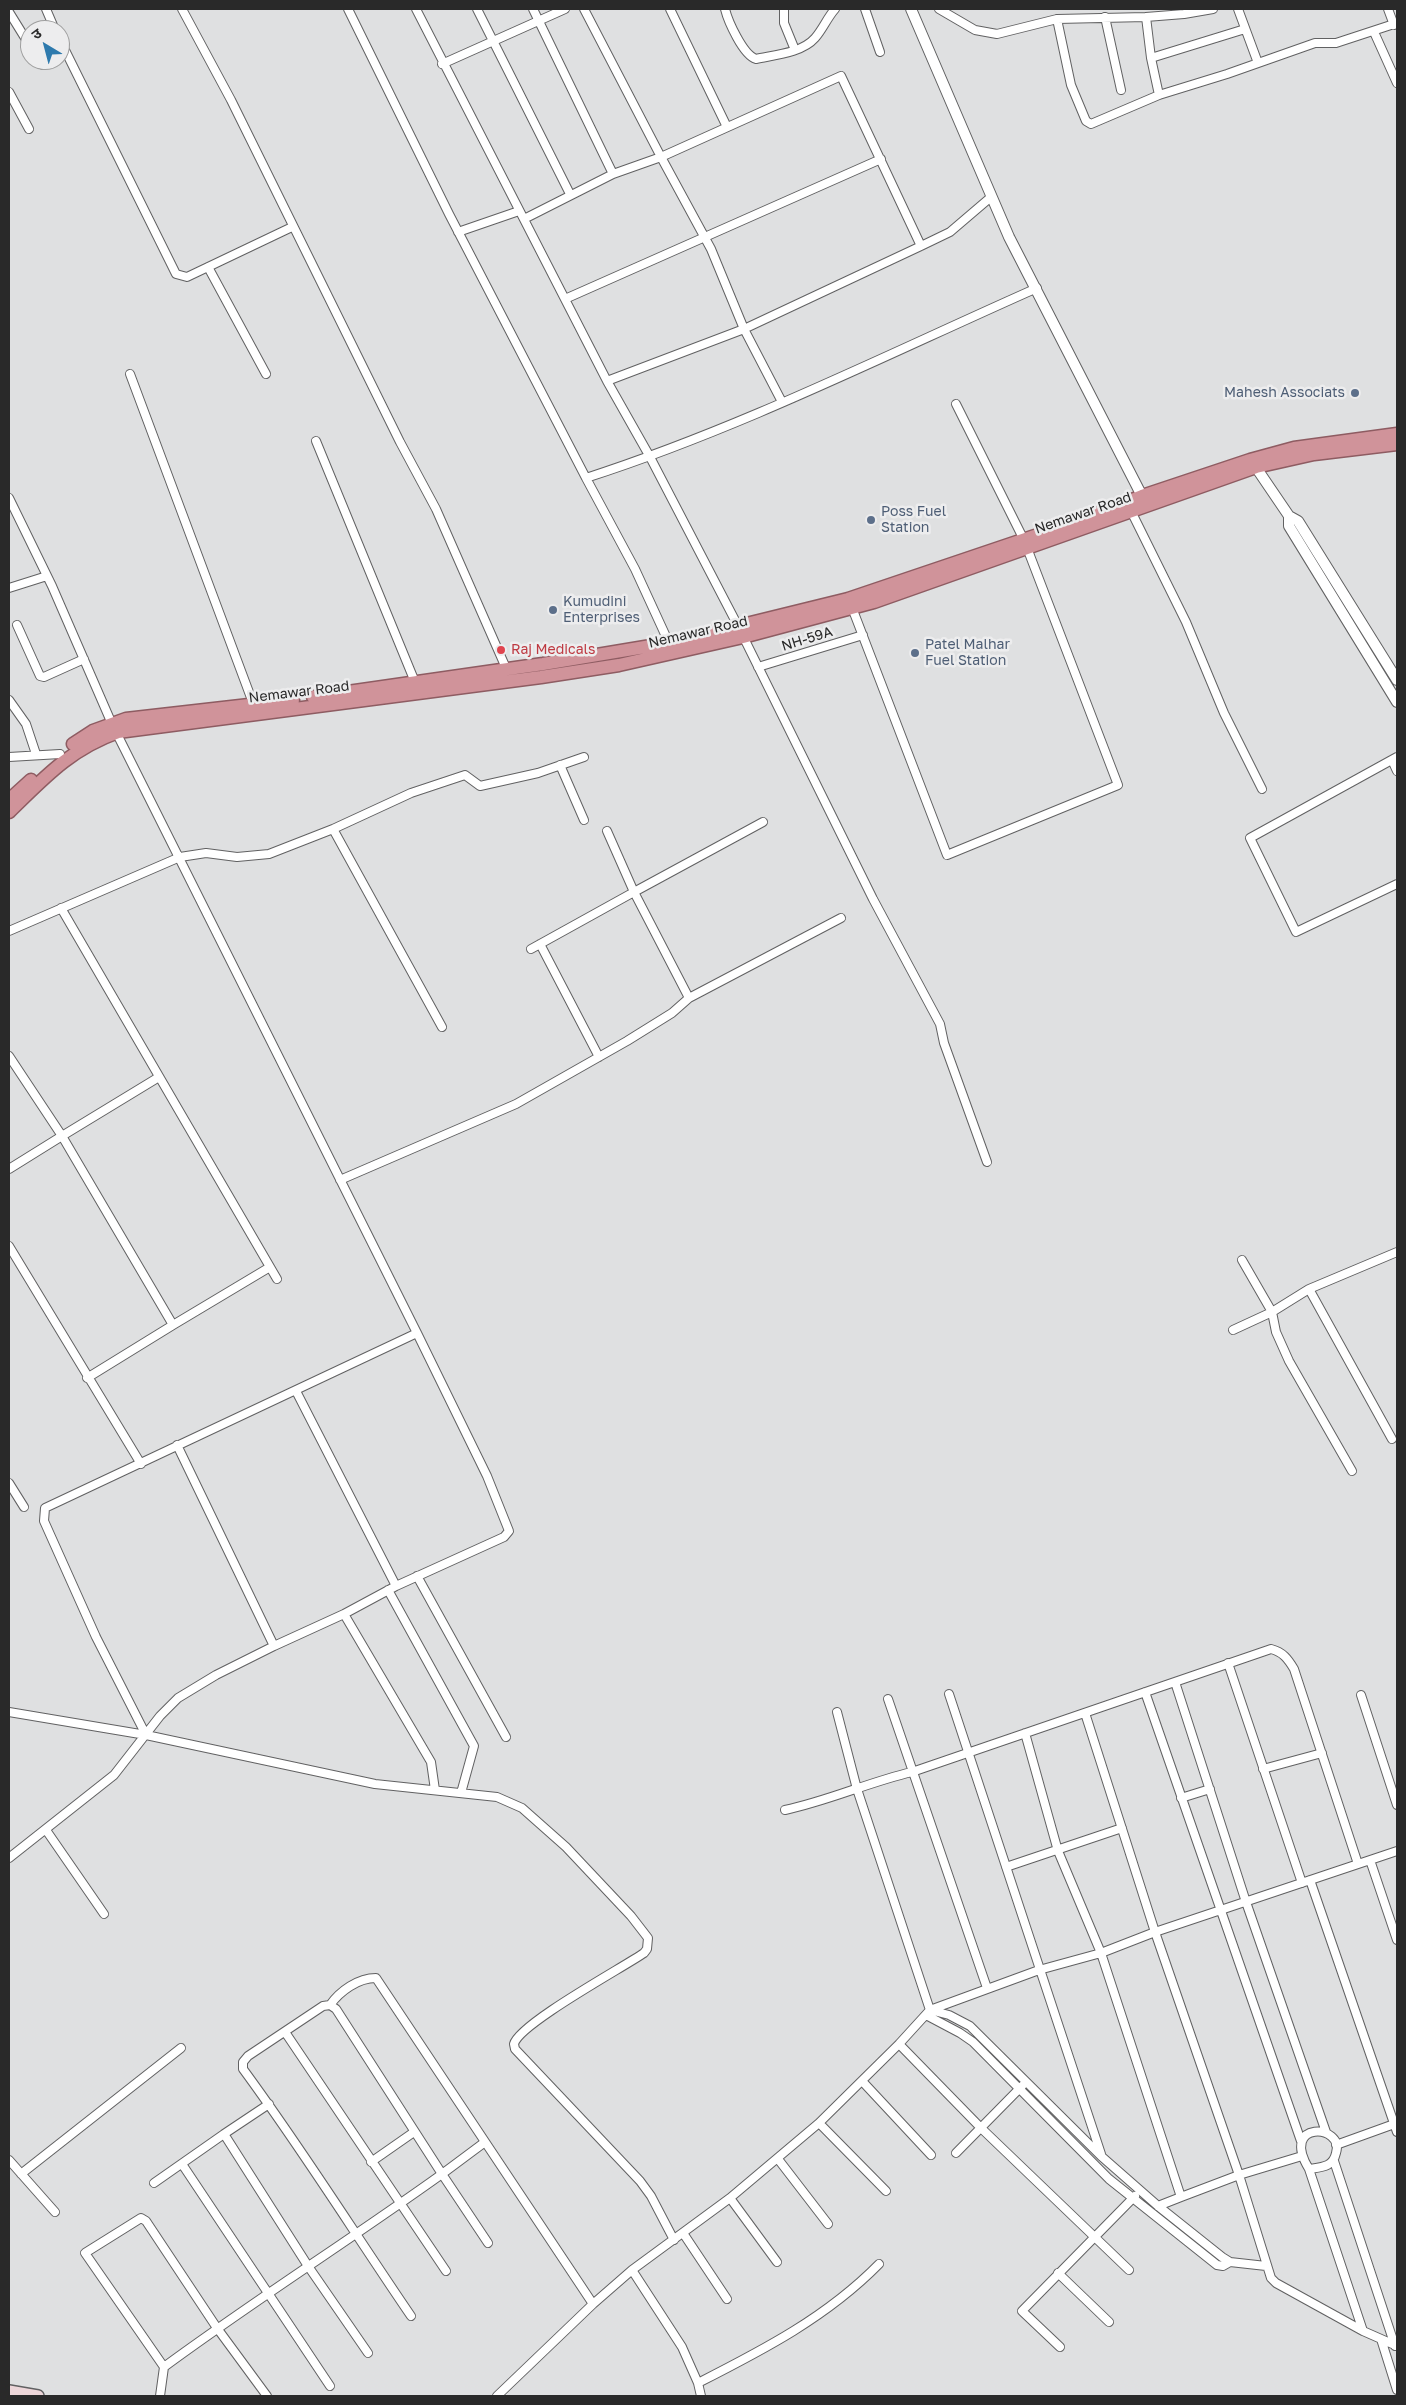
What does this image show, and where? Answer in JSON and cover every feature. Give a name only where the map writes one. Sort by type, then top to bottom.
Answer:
[{"type":"highway","name":"Nemawar Road","points":[[9,812],[61,763],[79,749],[115,728],[126,719],[188,716],[539,671],[619,665],[850,603],[1025,544],[1131,512],[1294,448],[1397,434]]},
{"type":"highway","name":"Nemawar Road","points":[[1025,544],[1142,496],[1253,463],[1397,444]]},
{"type":"highway","name":"Nemawar Road","points":[[188,716],[253,703],[295,700],[506,668],[539,671],[668,643],[741,632]]},
{"type":"highway","name":"Nemawar Road","points":[[9,800],[60,754],[93,731],[115,728]]},
{"type":"main road","points":[[9,2392],[38,2396]]},
{"type":"street","points":[[182,9],[231,100],[292,226],[436,509],[506,668]]},
{"type":"street","points":[[348,9],[458,232],[635,569],[668,643]]},
{"type":"street","points":[[416,9],[442,64],[607,381],[650,457],[741,632],[873,899],[940,1024],[944,1043],[986,1162]]},
{"type":"street","points":[[477,9],[570,194]]},
{"type":"street","points":[[532,9],[613,174]]},
{"type":"street","points":[[442,64],[565,9]]},
{"type":"street","points":[[584,9],[711,249],[744,329],[782,402]]},
{"type":"street","points":[[670,9],[727,127]]},
{"type":"street","points":[[725,9],[730,23],[750,57],[767,57],[794,50],[814,39],[835,9]]},
{"type":"street","points":[[784,9],[784,23],[794,50]]},
{"type":"street","points":[[865,9],[880,52]]},
{"type":"street","points":[[911,9],[1009,237],[1142,496]]},
{"type":"street","points":[[939,9],[982,33],[997,34],[1057,19],[1146,17],[1184,14],[1213,9]]},
{"type":"street","points":[[1238,9],[1258,64]]},
{"type":"street","points":[[1057,19],[1071,85],[1080,109],[1089,124],[1159,95],[1258,64],[1315,43],[1336,43],[1395,24],[1388,9]]},
{"type":"street","points":[[9,12],[20,30]]},
{"type":"street","points":[[1105,17],[1121,90]]},
{"type":"street","points":[[1146,17],[1151,58],[1159,95]]},
{"type":"street","points":[[1151,58],[1245,29]]},
{"type":"street","points":[[1374,32],[1397,82]]},
{"type":"street","points":[[70,69],[174,270],[179,276],[187,277],[292,226]]},
{"type":"street","points":[[524,220],[570,194],[613,174],[661,157],[841,76],[921,246]]},
{"type":"street","points":[[9,92],[29,128]]},
{"type":"street","points":[[565,299],[703,236],[881,159]]},
{"type":"street","points":[[607,381],[744,329],[921,246],[950,232],[992,197]]},
{"type":"street","points":[[458,232],[519,211]]},
{"type":"street","points":[[208,267],[266,374]]},
{"type":"street","points":[[586,478],[650,457],[782,402],[1036,288]]},
{"type":"street","points":[[130,374],[253,703]]},
{"type":"street","points":[[850,603],[947,855],[1118,785],[1025,544],[956,404]]},
{"type":"street","points":[[316,441],[415,682]]},
{"type":"street","points":[[1253,463],[1289,516],[1298,521],[1397,680]]},
{"type":"street","points":[[9,498],[47,576],[115,728],[417,1333],[487,1476],[509,1531],[504,1537],[396,1586],[344,1614],[216,1675],[178,1698],[160,1716],[114,1775],[9,1858]]},
{"type":"street","points":[[1131,512],[1186,622],[1224,713],[1262,789]]},
{"type":"street","points":[[1289,516],[1289,526],[1397,702]]},
{"type":"street","points":[[9,588],[47,576]]},
{"type":"street","points":[[17,625],[40,676],[44,677],[84,659]]},
{"type":"street","name":"NH-59A","points":[[758,667],[863,635]]},
{"type":"street","points":[[9,700],[26,724],[36,754]]},
{"type":"street","points":[[9,757],[60,754]]},
{"type":"street","points":[[9,931],[180,857],[206,853],[237,857],[269,854],[333,829],[411,793],[465,775],[480,786],[538,773],[584,757]]},
{"type":"street","points":[[1397,770],[1395,758],[1250,838],[1296,932],[1397,884]]},
{"type":"street","points":[[560,765],[584,820]]},
{"type":"street","points":[[532,949],[763,822]]},
{"type":"street","points":[[333,829],[442,1027]]},
{"type":"street","points":[[607,831],[634,892],[688,998]]},
{"type":"street","points":[[61,908],[277,1279]]},
{"type":"street","points":[[340,1180],[516,1104],[672,1013],[688,998],[840,918]]},
{"type":"street","points":[[540,944],[599,1057]]},
{"type":"street","points":[[9,1056],[62,1136],[173,1326]]},
{"type":"street","points":[[9,1169],[159,1077]]},
{"type":"street","points":[[9,1246],[140,1464]]},
{"type":"street","points":[[1233,1330],[1272,1312],[1309,1289],[1397,1252]]},
{"type":"street","points":[[1242,1260],[1272,1312],[1276,1332],[1289,1361],[1352,1471]]},
{"type":"street","points":[[87,1378],[270,1267]]},
{"type":"street","points":[[1309,1289],[1392,1439]]},
{"type":"street","points":[[146,1735],[96,1637],[44,1520],[45,1508],[417,1333]]},
{"type":"street","points":[[296,1391],[396,1586]]},
{"type":"street","points":[[177,1445],[274,1646]]},
{"type":"street","points":[[9,1483],[24,1507]]},
{"type":"street","points":[[417,1576],[506,1738]]},
{"type":"street","points":[[388,1590],[474,1746],[461,1792]]},
{"type":"street","points":[[344,1614],[431,1762],[435,1790]]},
{"type":"street","points":[[784,1810],[808,1805],[912,1772],[1271,1649],[1278,1650],[1286,1657],[1294,1669],[1358,1864]]},
{"type":"street","points":[[1228,1663],[1302,1883]]},
{"type":"street","points":[[1175,1682],[1246,1902],[1326,2132]]},
{"type":"street","points":[[1145,1692],[1301,2141],[1302,2156],[1309,2169],[1363,2331]]},
{"type":"street","points":[[949,1694],[1101,2156]]},
{"type":"street","points":[[1361,1695],[1397,1805]]},
{"type":"street","points":[[888,1699],[987,1988]]},
{"type":"street","points":[[9,1712],[146,1735],[374,1784],[497,1797],[522,1808],[566,1847],[631,1916],[648,1938],[647,1949],[627,1964],[566,2000],[519,2035],[514,2044],[518,2054],[640,2180],[651,2196],[674,2240]]},
{"type":"street","points":[[837,1712],[857,1789],[928,2012],[966,2037],[1089,2160],[1132,2199],[1217,2265],[1223,2266],[1230,2262]]},
{"type":"street","points":[[1085,1713],[1155,1932],[1239,2175],[1266,2266],[1276,2283],[1363,2331],[1396,2346]]},
{"type":"street","points":[[1025,1733],[1057,1850],[1101,1953],[1181,2197]]},
{"type":"street","points":[[1264,1769],[1322,1753]]},
{"type":"street","points":[[1182,1798],[1210,1789]]},
{"type":"street","points":[[1006,1867],[1122,1828]]},
{"type":"street","points":[[46,1830],[104,1914]]},
{"type":"street","points":[[497,2396],[632,2270],[730,2198],[819,2123],[899,2044],[928,2012],[987,1988],[1039,1970],[1101,1953],[1155,1932],[1220,1912],[1397,1851]]},
{"type":"street","points":[[1370,1860],[1397,1940]]},
{"type":"street","points":[[1310,1880],[1396,2126],[1336,2144]]},
{"type":"street","points":[[330,2005],[338,1994],[366,1978],[376,1978],[594,2304]]},
{"type":"street","points":[[410,2316],[269,2104],[243,2069],[243,2062],[323,2006],[330,2005],[336,2009],[414,2132],[488,2243]]},
{"type":"street","points":[[928,2012],[949,2015],[970,2026],[1101,2156],[1158,2206],[1230,2262],[1266,2266]]},
{"type":"street","points":[[285,2032],[399,2205],[446,2271]]},
{"type":"street","points":[[899,2044],[981,2128],[1129,2270]]},
{"type":"street","points":[[21,2174],[180,2048]]},
{"type":"street","points":[[862,2081],[931,2155]]},
{"type":"street","points":[[956,2153],[1027,2081]]},
{"type":"street","points":[[154,2183],[269,2104]]},
{"type":"street","points":[[819,2123],[886,2191]]},
{"type":"street","points":[[1301,2141],[1308,2134],[1317,2130],[1326,2132],[1335,2140],[1338,2149],[1334,2161],[1328,2166],[1309,2169]]},
{"type":"street","points":[[371,2162],[414,2132]]},
{"type":"street","points":[[224,2134],[308,2266],[368,2353]]},
{"type":"street","points":[[164,2367],[268,2292],[399,2205],[485,2142]]},
{"type":"street","points":[[1158,2206],[1239,2175],[1302,2156]]},
{"type":"street","points":[[778,2159],[828,2224]]},
{"type":"street","points":[[9,2160],[56,2212]]},
{"type":"street","points":[[1334,2161],[1396,2346]]},
{"type":"street","points":[[182,2164],[330,2386]]},
{"type":"street","points":[[1060,2347],[1022,2311],[1140,2191]]},
{"type":"street","points":[[730,2198],[777,2262]]},
{"type":"street","points":[[160,2396],[164,2367],[85,2253],[141,2218],[146,2221],[216,2328],[267,2396]]},
{"type":"street","points":[[683,2233],[727,2299]]},
{"type":"street","points":[[698,2383],[758,2353],[806,2324],[854,2290],[879,2264]]},
{"type":"street","points":[[632,2270],[682,2347],[698,2383],[701,2396]]},
{"type":"street","points":[[1058,2273],[1109,2322]]},
{"type":"street","points":[[1382,2340],[1397,2390]]},
{"type":"place","name":"Mahesh Associats","points":[[1355,393]]},
{"type":"place","name":"Poss Fuel Station","points":[[871,520]]},
{"type":"place","name":"Kumudini Enterprises","points":[[553,610]]},
{"type":"place","name":"Raj Medicals","points":[[501,650]]},
{"type":"place","name":"Patel Malhar Fuel Station","points":[[915,653]]}]
